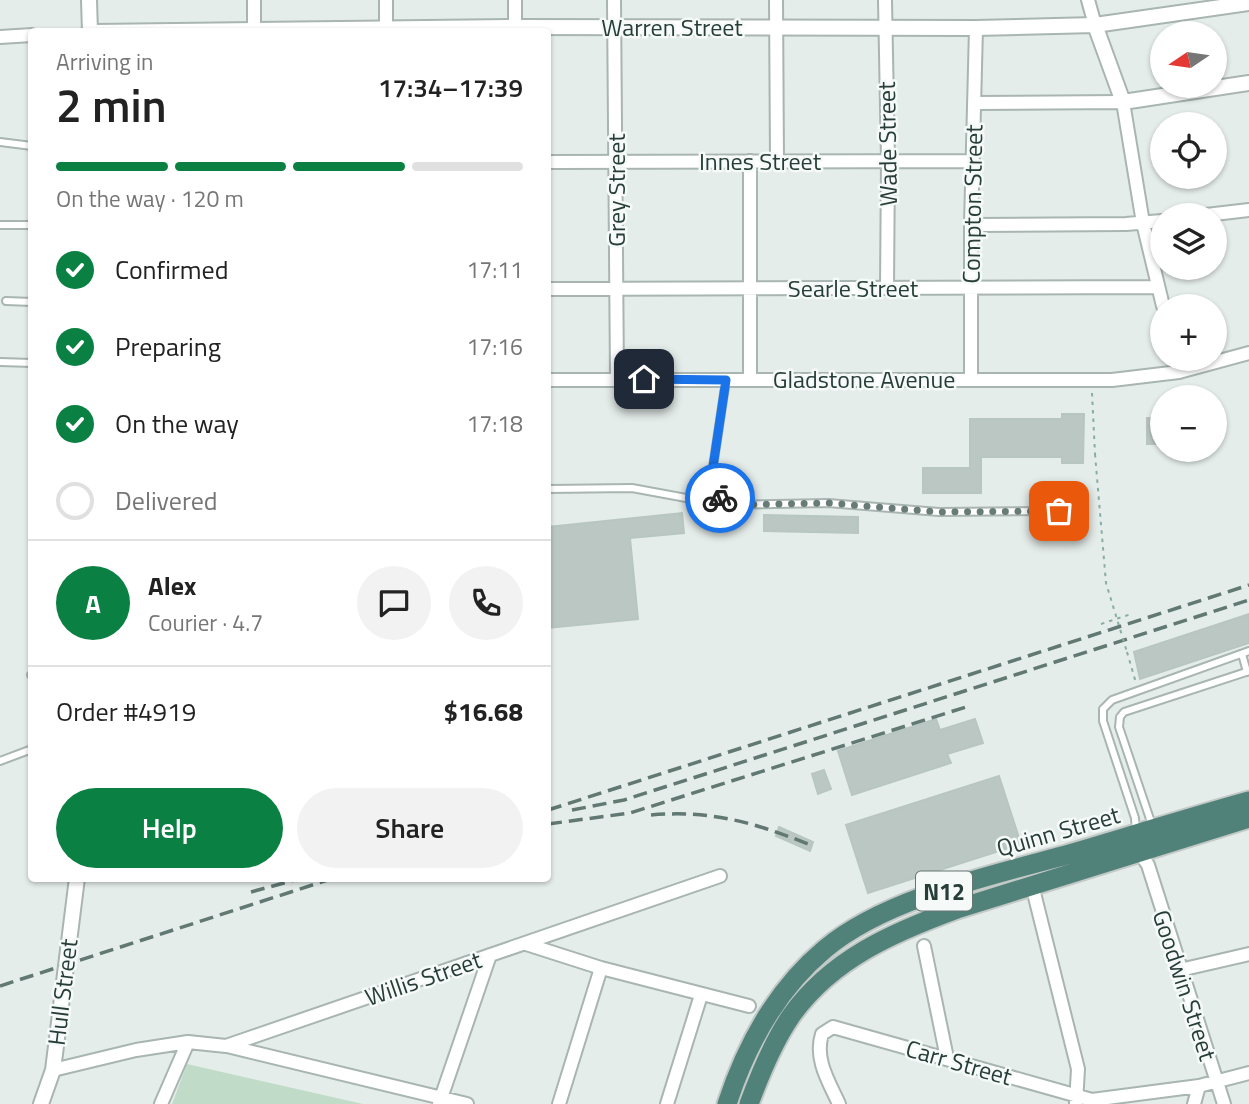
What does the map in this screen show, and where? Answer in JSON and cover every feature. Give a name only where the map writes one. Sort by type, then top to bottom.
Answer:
[{"type":"highway","name":"Quinn Street","points":[[727,1104],[749,1050],[772,1008],[795,978],[825,948],[855,928],[921,898],[993,875],[1147,846],[1249,801]]},
{"type":"highway","name":"Quinn Street","points":[[749,1104],[771,1051],[791,1016],[823,980],[861,951],[911,926],[1147,846],[1249,818]]},
{"type":"street","points":[[89,0],[92,28]]},
{"type":"street","points":[[254,0],[254,28]]},
{"type":"street","points":[[386,0],[386,28]]},
{"type":"street","points":[[514,0],[515,28]]},
{"type":"street","name":"Grey Street","points":[[614,0],[617,379]]},
{"type":"street","points":[[776,0],[777,161]]},
{"type":"street","name":"Wade Street","points":[[885,0],[887,288]]},
{"type":"street","points":[[1088,0],[1094,25],[1123,102],[1143,223],[1160,294]]},
{"type":"street","name":"Warren Street","points":[[548,28],[976,28],[1094,25],[1249,3]]},
{"type":"street","name":"Compton Street","points":[[971,380],[971,225],[976,28]]},
{"type":"street","points":[[0,37],[28,35]]},
{"type":"street","points":[[974,103],[1123,102],[1249,83]]},
{"type":"street","name":"Innes Street","points":[[551,162],[973,160]]},
{"type":"street","points":[[750,161],[750,379]]},
{"type":"street","points":[[1227,213],[1249,210]]},
{"type":"street","points":[[971,225],[1150,222]]},
{"type":"street","name":"Searle Street","points":[[551,289],[1158,287]]},
{"type":"street","name":"Gladstone Avenue","points":[[1227,357],[1249,353]]},
{"type":"street","name":"Gladstone Avenue","points":[[551,380],[1092,381],[1139,378],[1159,371]]},
{"type":"street","name":"Goodwin Street","points":[[1147,846],[1180,970],[1224,1104]]},
{"type":"street","name":"Willis Street","points":[[53,1070],[136,1050],[188,1042],[226,1046],[720,876]]},
{"type":"street","name":"Hull Street","points":[[41,1104],[53,1070],[76,882]]},
{"type":"street","points":[[1032,885],[1078,1069],[1077,1100]]},
{"type":"street","points":[[526,944],[601,968],[749,1006]]},
{"type":"street","points":[[924,946],[947,1058]]},
{"type":"street","points":[[1180,970],[1249,954]]},
{"type":"street","points":[[440,1101],[490,955]]},
{"type":"street","points":[[559,1104],[601,968]]},
{"type":"street","points":[[667,1104],[701,995]]},
{"type":"street","name":"Carr Street","points":[[839,1104],[821,1062],[818,1046],[822,1034],[834,1027],[947,1058],[1077,1100],[1102,1100],[1199,1086],[1249,1073]]},
{"type":"street","points":[[161,1104],[188,1042]]},
{"type":"street","points":[[226,1046],[440,1101],[467,1104]]},
{"type":"street","points":[[1194,1104],[1199,1086]]},
{"type":"lane","points":[[0,142],[28,146]]},
{"type":"lane","points":[[0,225],[28,225]]},
{"type":"lane","points":[[6,301],[28,302]]},
{"type":"lane","points":[[0,362],[28,363]]},
{"type":"lane","points":[[724,505],[711,480],[726,380]]},
{"type":"lane","points":[[551,489],[632,488],[724,505],[828,503],[939,512],[1059,511]]},
{"type":"lane","points":[[1245,653],[1248,672],[1150,703],[1119,716],[1103,709],[1112,700],[1245,653]]},
{"type":"lane","points":[[1141,689],[1150,703]]},
{"type":"lane","name":"Goodwin Street","points":[[1103,709],[1103,721],[1147,846]]},
{"type":"lane","points":[[1119,716],[1119,727],[1136,775],[1147,846]]},
{"type":"lane","points":[[0,761],[28,750]]},
{"type":"lane","points":[[1122,780],[1136,775]]},
{"type":"path","points":[[1092,381],[1106,583],[1115,619],[1141,689]]},
{"type":"path","points":[[1101,624],[1131,614]]},
{"type":"green space","points":[[187,1064],[363,1104],[172,1104]]},
{"type":"building","points":[[1062,414],[1084,414],[1083,463],[1062,463],[1062,457],[981,457],[981,493],[923,493],[923,468],[970,468],[970,419],[1062,419]]},
{"type":"building","points":[[1147,418],[1150,418],[1150,444],[1147,444]]},
{"type":"building","points":[[682,513],[684,533],[630,538],[638,619],[551,628],[551,527]]},
{"type":"building","points":[[764,515],[858,517],[858,533],[764,531]]},
{"type":"building","points":[[1249,614],[1249,643],[1140,679],[1134,652]]},
{"type":"building","points":[[936,719],[940,730],[975,719],[983,743],[947,754],[951,763],[852,795],[838,751]]},
{"type":"building","points":[[824,770],[831,789],[818,794],[812,774]]},
{"type":"building","points":[[999,776],[1021,844],[868,893],[846,825]]},
{"type":"building","points":[[779,827],[813,842],[810,851],[776,836]]},
{"type":"railway","points":[[551,809],[1249,585]]},
{"type":"railway","points":[[572,810],[624,800],[1249,600]]},
{"type":"railway","points":[[551,824],[630,813],[966,707]]},
{"type":"railway","points":[[651,815],[693,814],[731,819],[769,829],[808,844]]},
{"type":"railway","points":[[251,892],[287,882]]},
{"type":"railway","points":[[0,986],[322,882]]},
{"type":"way so far","points":[[720,498],[724,505],[828,503],[939,512],[1059,511]]},
{"type":"route","points":[[644,379],[726,380],[711,480],[720,498]]}]
